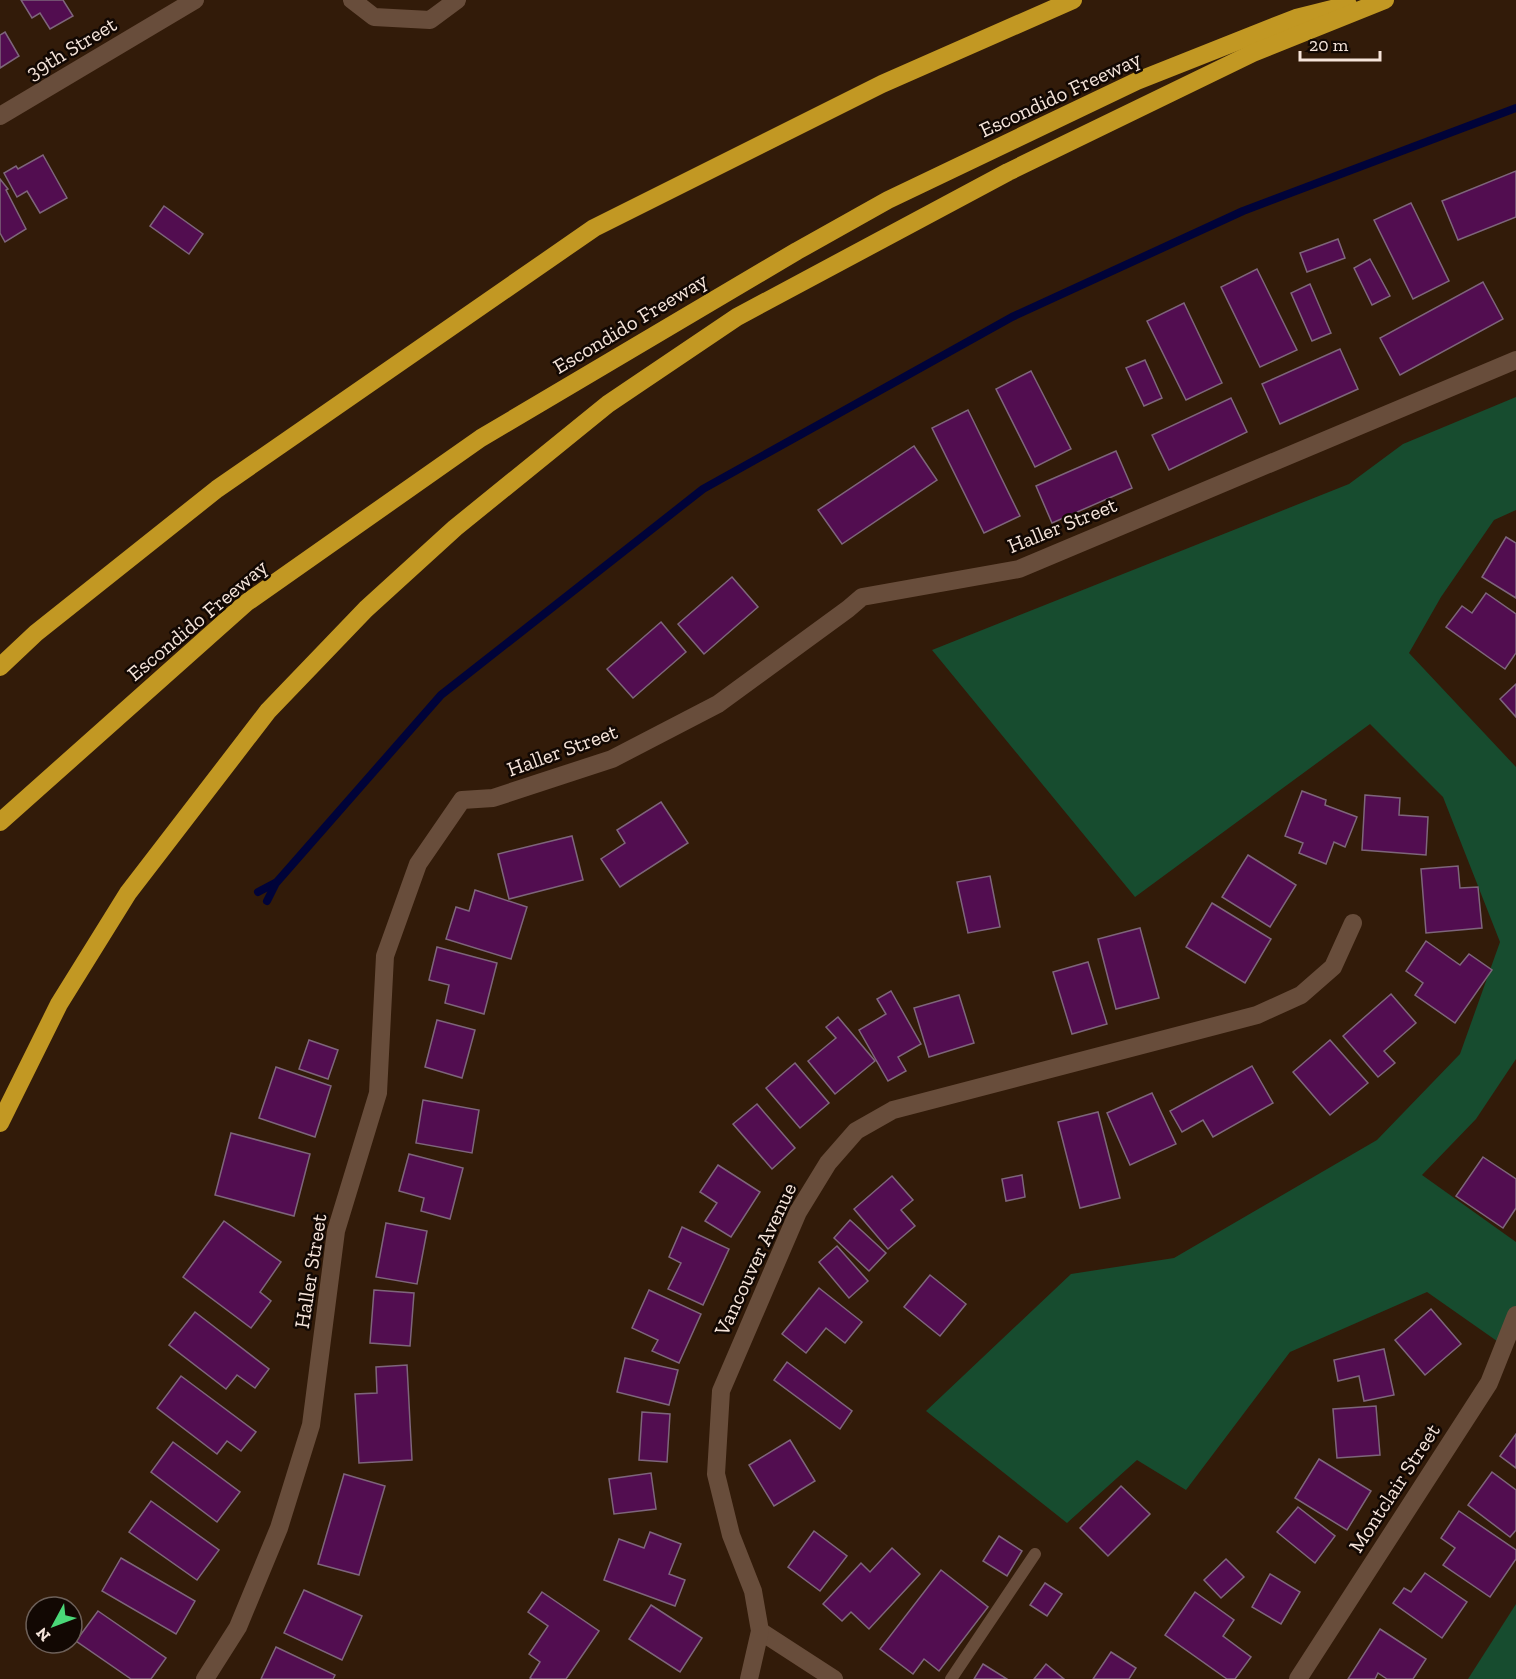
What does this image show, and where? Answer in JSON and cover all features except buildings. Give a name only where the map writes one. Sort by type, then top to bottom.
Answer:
[{"type":"highway","points":[[0,668],[36,633],[217,489],[594,228],[882,84],[1073,0]]},
{"type":"highway","name":"Escondido Freeway","points":[[0,822],[246,603],[480,438],[888,200],[1137,81],[1296,18],[1365,0]]},
{"type":"highway","points":[[0,1123],[59,1004],[128,893],[268,711],[366,609],[455,528],[608,404],[737,317],[1008,172],[1252,53],[1385,0]]},
{"type":"street","name":"39th Street","points":[[0,116],[195,0]]},
{"type":"street","points":[[352,0],[374,17],[430,20],[458,0]]},
{"type":"street","name":"Haller Street","points":[[205,1679],[238,1627],[279,1528],[312,1425],[336,1231],[378,1094],[385,956],[418,864],[462,801],[494,798],[612,759],[718,704],[862,597],[1019,569],[1516,360]]},
{"type":"street","name":"Vancouver Avenue","points":[[749,1679],[760,1631],[753,1591],[731,1535],[716,1474],[721,1391],[798,1212],[828,1163],[856,1131],[893,1110],[1257,1015],[1268,1010],[1300,995],[1333,967],[1353,923]]},
{"type":"street","name":"Montclair Street","points":[[1298,1679],[1489,1383],[1516,1315]]},
{"type":"street","points":[[760,1631],[834,1679]]},
{"type":"lane","points":[[951,1679],[1035,1554]]},
{"type":"green space","points":[[1516,397],[1516,510],[1494,520],[1441,597],[1409,653],[1516,767],[1516,1059],[1476,1119],[1422,1175],[1516,1242],[1516,1315],[1504,1346],[1427,1292],[1290,1352],[1186,1490],[1137,1460],[1067,1523],[926,1411],[1071,1274],[1174,1258],[1377,1140],[1460,1054],[1500,942],[1443,797],[1370,724],[1135,897],[932,650],[1349,484],[1403,444]]},
{"type":"green space","points":[[1516,1604],[1516,1679],[1468,1679]]},
{"type":"waterway","points":[[267,901],[276,883],[441,695],[703,489],[1012,317],[1243,211],[1516,108]]},
{"type":"waterway","points":[[258,892],[275,883]]}]
